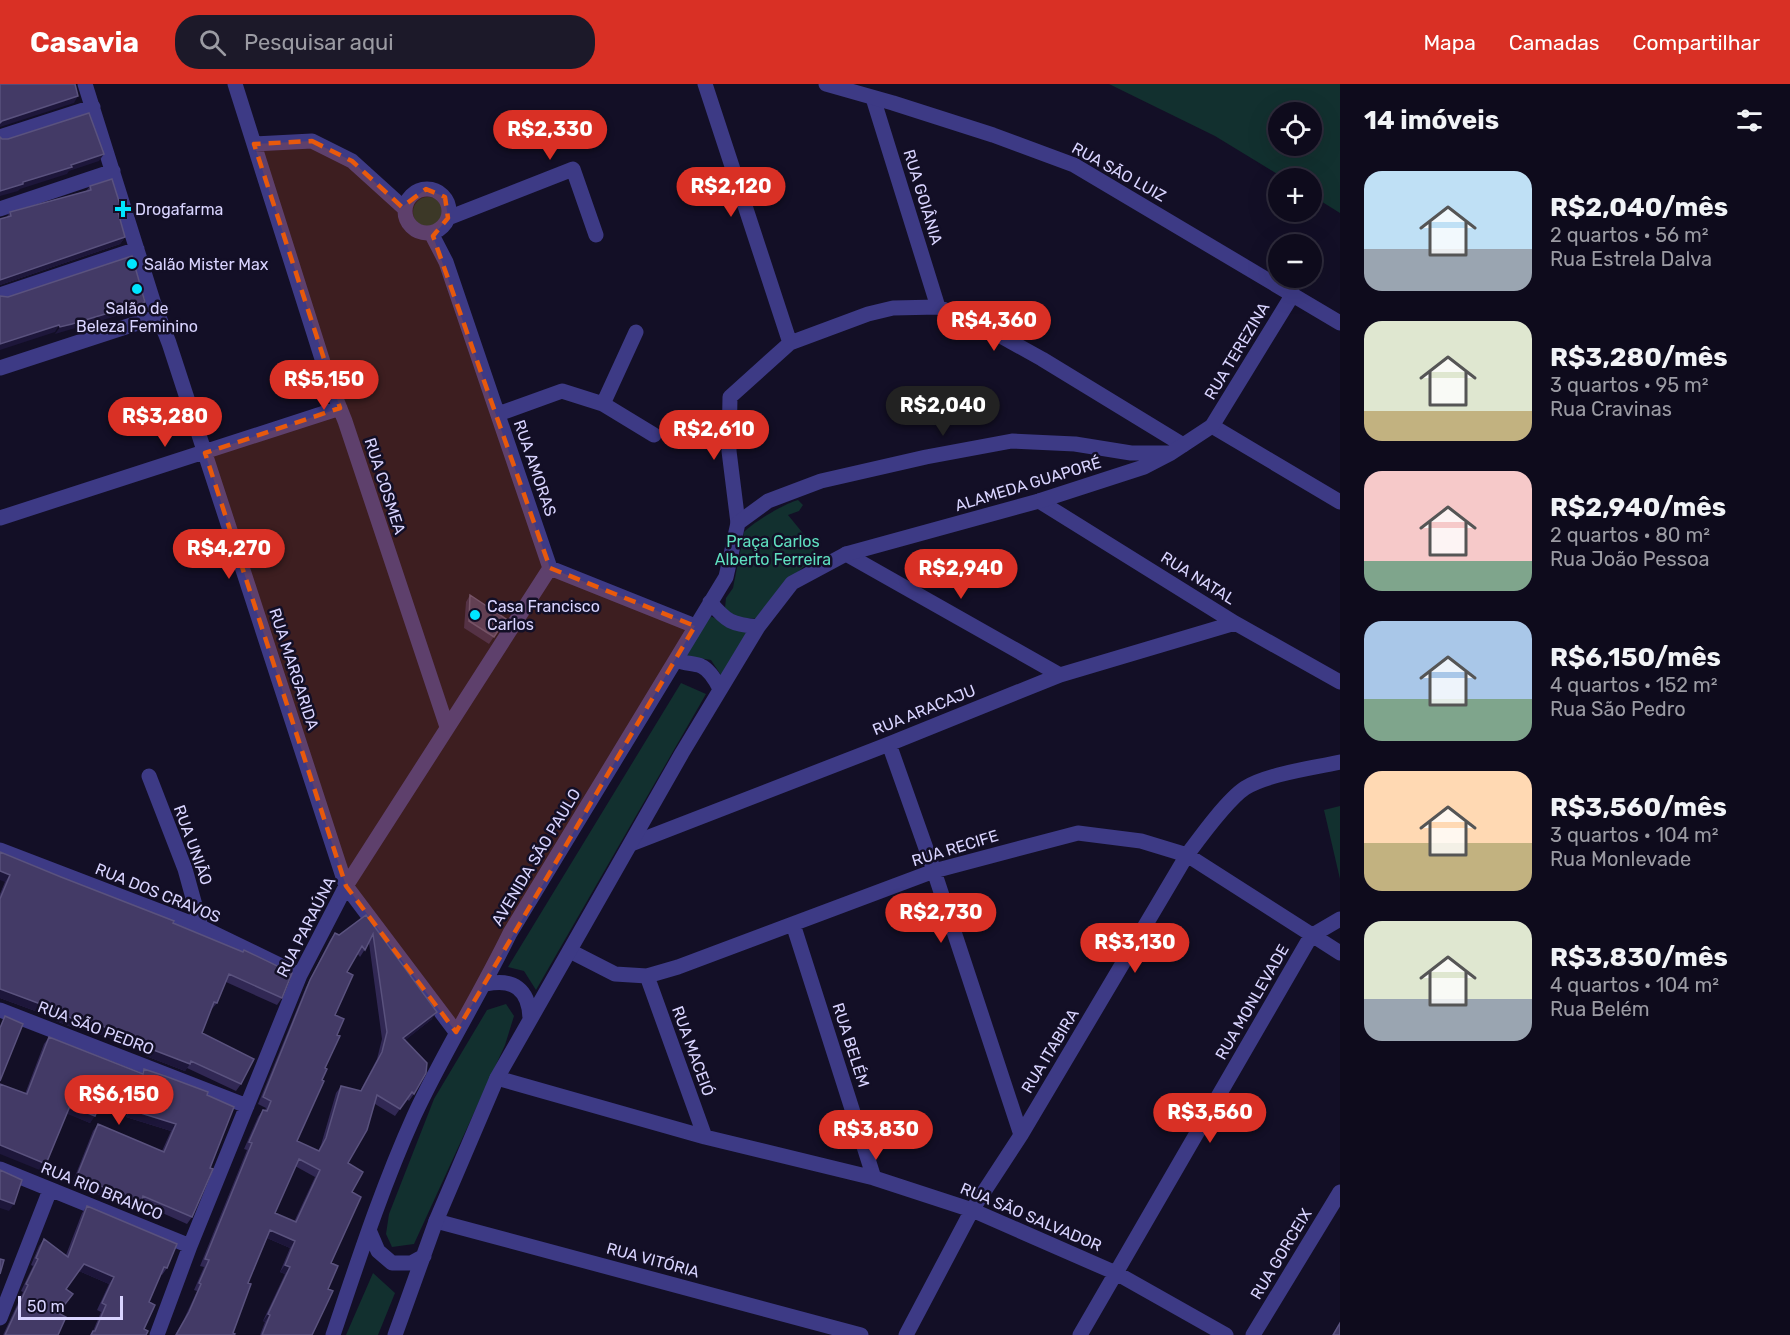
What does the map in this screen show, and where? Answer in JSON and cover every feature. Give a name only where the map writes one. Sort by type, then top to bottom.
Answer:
[{"type":"street","name":"RUA MARGARIDA","points":[[85,84],[346,886],[456,1032]]},
{"type":"street","name":"RUA COSMEA","points":[[235,84],[329,381],[447,727]]},
{"type":"street","points":[[705,84],[790,343],[876,312],[893,308],[938,307],[981,325],[1042,359],[1177,449]]},
{"type":"street","name":"RUA SÃO LUIZ","points":[[826,84],[993,135],[1074,165],[1340,323]]},
{"type":"street","name":"RUA GOIÂNIA","points":[[873,98],[938,307]]},
{"type":"street","points":[[0,137],[93,107]]},
{"type":"street","points":[[254,144],[312,141],[352,161],[405,209],[411,227],[418,231],[431,233],[439,230],[448,218],[573,169],[596,235]]},
{"type":"street","points":[[0,209],[113,171]]},
{"type":"street","points":[[405,209],[413,194],[426,189],[433,190],[439,192],[448,203],[448,218]]},
{"type":"street","name":"RUA AMORAS","points":[[431,233],[446,262],[550,568]]},
{"type":"street","points":[[0,295],[137,249]]},
{"type":"street","name":"RUA TEREZINA","points":[[1212,426],[1293,294]]},
{"type":"street","points":[[0,368],[159,316]]},
{"type":"street","points":[[603,404],[636,332]]},
{"type":"street","name":"AVENIDA SÃO PAULO","points":[[333,1335],[369,1230],[414,1116],[456,1032],[486,984],[510,933],[726,577],[738,524],[729,451],[730,397],[790,343]]},
{"type":"street","points":[[498,414],[562,391],[603,404],[654,435]]},
{"type":"street","points":[[0,518],[340,408]]},
{"type":"street","points":[[1212,426],[1340,502]]},
{"type":"street","name":"ALAMEDA GUAPORÉ","points":[[846,554],[1039,501],[1144,467],[1212,426]]},
{"type":"street","points":[[738,524],[768,501],[821,481],[926,457],[1012,441],[1075,444],[1131,453],[1177,449]]},
{"type":"street","name":"RUA NATAL","points":[[1039,501],[1235,623],[1340,682]]},
{"type":"street","points":[[394,1335],[436,1221],[497,1078],[720,689],[758,627],[792,583],[846,554],[1060,675]]},
{"type":"street","points":[[550,568],[695,626]]},
{"type":"street","name":"RUA PARAÚNA","points":[[157,1335],[190,1246],[300,975],[346,886],[550,568]]},
{"type":"street","points":[[710,602],[725,620],[758,627]]},
{"type":"street","name":"RUA ARACAJU","points":[[631,843],[889,744],[1060,675],[1235,623]]},
{"type":"street","points":[[677,660],[686,664],[701,665],[713,676],[720,689]]},
{"type":"street","points":[[889,744],[934,871],[1021,1135]]},
{"type":"street","name":"RUA ITABIRA","points":[[906,1335],[972,1210],[1021,1135],[1187,855],[1219,814],[1245,788],[1277,776],[1340,762]]},
{"type":"street","name":"RUA UNIÃO","points":[[149,776],[185,869],[201,927]]},
{"type":"street","name":"RUA RECIFE","points":[[570,951],[615,974],[647,976],[678,967],[934,871],[1078,833],[1141,842],[1187,855],[1340,953]]},
{"type":"street","name":"RUA DOS CRAVOS","points":[[0,850],[201,927],[300,975]]},
{"type":"street","points":[[1311,936],[1340,919]]},
{"type":"street","name":"RUA BELÉM","points":[[793,924],[874,1178]]},
{"type":"street","name":"RUA MONLEVADE","points":[[1080,1335],[1311,936]]},
{"type":"street","name":"RUA MACEIÓ","points":[[647,976],[705,1137]]},
{"type":"street","points":[[486,984],[499,981],[518,988],[530,1004],[530,1018]]},
{"type":"street","name":"RUA SÃO PEDRO","points":[[0,1010],[247,1106]]},
{"type":"street","name":"RUA SÃO SALVADOR","points":[[497,1078],[705,1137],[874,1178],[972,1210],[1116,1273],[1226,1335]]},
{"type":"street","name":"RUA RIO BRANCO","points":[[0,1169],[190,1246]]},
{"type":"street","points":[[0,1318],[50,1190]]},
{"type":"street","name":"RUA GORCEIX","points":[[1253,1335],[1340,1192]]},
{"type":"street","name":"RUA VITÓRIA","points":[[436,1221],[861,1335]]},
{"type":"street","points":[[369,1230],[378,1251],[392,1263],[411,1263],[424,1256]]},
{"type":"highlighted area","points":[[312,141],[352,161],[402,207],[426,189],[445,197],[448,218],[433,236],[550,568],[695,626],[456,1032],[346,886],[205,453],[340,408],[254,144]]},
{"type":"green space","points":[[1109,84],[1340,84],[1340,213],[1322,202],[1322,168],[1268,168],[1215,136]]},
{"type":"green space","points":[[428,197],[439,201],[443,212],[439,223],[428,227],[417,223],[413,212],[417,201]]},
{"type":"green space","name":"Praça Carlos Alberto Ferreira","points":[[798,500],[803,505],[799,511],[788,515],[818,556],[785,585],[759,619],[735,617],[725,608],[726,598],[733,588],[744,532],[770,513]]},
{"type":"green space","points":[[710,616],[749,633],[723,678],[711,660],[685,656]]},
{"type":"green space","points":[[681,683],[706,694],[536,990],[524,971],[508,967]]},
{"type":"green space","points":[[1340,806],[1340,879],[1324,810]]},
{"type":"green space","points":[[506,1004],[514,1016],[505,1045],[414,1244],[392,1247],[386,1234],[389,1214],[434,1099],[487,1010]]},
{"type":"green space","points":[[373,1273],[395,1293],[378,1335],[346,1335]]},
{"type":"building","points":[[0,84],[75,84],[78,96],[0,123]]},
{"type":"building","points":[[89,113],[104,154],[0,191],[0,137],[8,139]]},
{"type":"building","points":[[112,179],[122,211],[118,212],[125,237],[0,280],[0,219],[11,216],[10,212],[91,190],[90,186]]},
{"type":"building","points":[[132,256],[145,302],[72,324],[60,327],[59,325],[0,344],[0,296],[8,297]]},
{"type":"building","points":[[470,595],[506,619],[494,637],[469,621]]},
{"type":"building","points":[[0,852],[174,921],[173,923],[243,952],[244,950],[292,973],[282,998],[229,974],[217,1003],[214,1002],[202,1033],[254,1059],[241,1084],[191,1061],[190,1064],[151,1049],[152,1046],[80,1017],[79,1021],[61,1014],[62,1012],[0,989],[0,899],[10,875],[0,871]]},
{"type":"building","points":[[366,915],[437,1012],[403,1038],[427,1063],[426,1073],[414,1094],[412,1092],[400,1109],[377,1095],[367,1130],[348,1163],[363,1172],[352,1192],[361,1197],[331,1263],[338,1266],[328,1289],[333,1291],[312,1335],[262,1335],[270,1315],[268,1314],[290,1267],[285,1265],[295,1241],[270,1230],[248,1283],[251,1284],[233,1333],[235,1334],[176,1335],[201,1284],[199,1283],[209,1260],[205,1259],[252,1143],[249,1142],[263,1110],[267,1111],[271,1101],[263,1097],[310,980],[335,933],[339,935]],"holes":[[[373,934],[387,1032],[382,1052],[361,1091],[341,1086],[326,1138],[319,1151],[297,1141],[324,1081],[322,1080],[327,1069],[325,1068],[340,1036],[337,1035],[344,1019],[335,1015],[353,975],[347,972],[362,946],[365,950]],[[299,1159],[320,1170],[296,1222],[275,1213]]]},
{"type":"building","points":[[5,1016],[23,1024],[0,1081],[0,1028]]},
{"type":"building","points":[[49,1037],[143,1074],[144,1069],[208,1092],[207,1095],[234,1107],[210,1168],[213,1169],[192,1217],[143,1196],[141,1203],[77,1176],[98,1124],[164,1152],[176,1124],[131,1110],[133,1104],[104,1093],[95,1116],[70,1106],[46,1164],[0,1145],[0,1084],[27,1094]]},
{"type":"building","points":[[0,1170],[22,1180],[14,1204],[0,1199]]},
{"type":"building","points":[[87,1206],[177,1244],[149,1302],[155,1305],[144,1329],[148,1331],[146,1335],[91,1335],[106,1305],[102,1303],[114,1277],[84,1264],[66,1289],[73,1294],[58,1313],[66,1317],[58,1335],[5,1335],[28,1285],[26,1284],[38,1259],[36,1258],[44,1239],[68,1257]]},
{"type":"building","points":[[0,1259],[4,1260],[0,1274]]},
{"type":"building","points":[[1340,1323],[1340,1335],[1333,1335]]},
{"type":"place","name":"Drogafarma","points":[[123,209]]},
{"type":"place","name":"Salão Mister Max","points":[[132,264]]},
{"type":"place","name":"Salão de Beleza Feminino","points":[[137,289]]},
{"type":"place","name":"Casa Francisco Carlos","points":[[475,615]]}]
